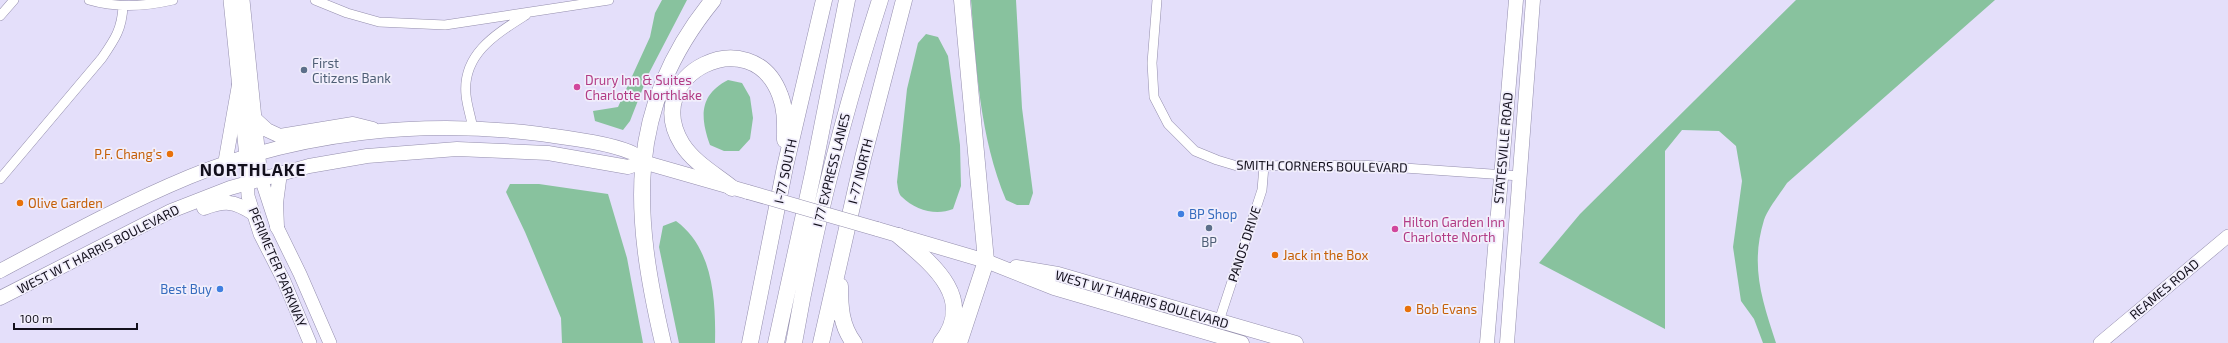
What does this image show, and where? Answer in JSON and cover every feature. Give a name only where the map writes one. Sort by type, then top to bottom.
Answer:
[{"type":"highway","points":[[663,343],[649,280],[644,242],[643,162],[645,140],[661,84],[685,38],[713,0]]},
{"type":"highway","name":"I-77 SOUTH","points":[[750,343],[785,167],[824,0]]},
{"type":"highway","name":"I 77 EXPRESS LANES","points":[[776,343],[814,173],[847,0]]},
{"type":"highway","name":"I 77 EXPRESS LANES","points":[[794,343],[827,183],[848,103],[880,0]]},
{"type":"highway","name":"I-77 NORTH","points":[[821,343],[840,257],[904,0]]},
{"type":"highway","points":[[959,343],[986,261],[962,0]]},
{"type":"highway","points":[[732,188],[690,154],[680,140],[674,124],[675,99],[682,83],[693,71],[712,60],[734,58],[749,62],[762,70],[773,81],[781,96],[784,114],[785,167]]},
{"type":"highway","points":[[899,236],[936,268],[949,289],[953,313],[949,328],[941,343]]},
{"type":"highway","points":[[840,257],[842,315],[847,331],[854,343]]},
{"type":"main road","name":"STATESVILLE ROAD","points":[[1487,343],[1516,0]]},
{"type":"main road","name":"STATESVILLE ROAD","points":[[1507,343],[1533,0]]},
{"type":"main road","points":[[1513,38],[1522,42],[1521,64],[1526,77]]},
{"type":"main road","points":[[1511,56],[1518,87],[1517,105],[1524,110]]},
{"type":"main road","points":[[225,164],[239,85]]},
{"type":"main road","points":[[256,120],[267,130],[280,136],[353,124],[381,131]]},
{"type":"main road","name":"WEST W T HARRIS BOULEVARD","points":[[3,267],[133,202],[191,176],[253,155],[323,139],[381,131],[426,128],[473,129],[519,132],[580,141],[631,152],[643,162],[986,261],[1054,288],[1242,343]]},
{"type":"main road","name":"WEST W T HARRIS BOULEVARD","points":[[0,298],[171,211],[247,182],[280,173],[367,156],[458,149],[548,153],[628,167],[643,162]]},
{"type":"main road","points":[[276,227],[276,203],[280,173]]},
{"type":"main road","points":[[171,211],[186,214],[221,202],[240,206],[253,213]]},
{"type":"main road","name":"WEST W T HARRIS BOULEVARD","points":[[986,261],[1058,274],[1296,343]]},
{"type":"street","points":[[0,16],[14,0]]},
{"type":"street","points":[[90,0],[123,6],[145,2],[160,3],[173,0]]},
{"type":"street","name":"PERIMETER PARKWAY","points":[[230,0],[239,85],[253,155],[276,227],[330,343]]},
{"type":"street","points":[[315,0],[358,16],[386,23],[446,25],[609,0]]},
{"type":"street","name":"SMITH CORNERS BOULEVARD","points":[[1157,0],[1152,80],[1154,97],[1168,124],[1195,151],[1237,166],[1361,165],[1520,176]]},
{"type":"street","name":"PERIMETER PARKWAY","points":[[244,3],[256,120],[253,155],[247,182],[248,196],[253,213],[310,343]]},
{"type":"street","points":[[0,179],[102,58],[116,39],[122,24],[123,6]]},
{"type":"street","points":[[473,129],[466,86],[473,61],[482,47],[492,38],[529,13]]},
{"type":"street","name":"PANOS DRIVE","points":[[1219,321],[1262,190],[1264,166]]},
{"type":"street","name":"REAMES ROAD","points":[[2100,343],[2228,236]]},
{"type":"green space","points":[[662,0],[687,0],[648,75],[630,121],[623,130],[595,121],[593,111],[618,107],[650,37],[655,13]]},
{"type":"green space","points":[[971,0],[1016,0],[1022,108],[1033,193],[1029,205],[1017,205],[1006,200],[990,152],[977,76]]},
{"type":"green space","points":[[1796,0],[1995,0],[1787,183],[1771,206],[1764,220],[1760,237],[1758,268],[1762,297],[1776,343],[1763,343],[1754,319],[1741,301],[1733,247],[1742,181],[1736,146],[1719,131],[1682,130],[1665,151],[1665,329],[1539,263],[1580,214]]},
{"type":"green space","points":[[926,34],[938,37],[948,56],[960,145],[961,186],[953,209],[940,212],[933,212],[919,208],[907,202],[898,190],[897,182],[907,89],[918,43]]},
{"type":"green space","points":[[728,80],[742,83],[750,97],[753,118],[750,139],[739,151],[724,151],[710,145],[705,125],[704,108],[707,100],[718,86]]},
{"type":"green space","points":[[510,184],[539,184],[608,194],[627,258],[643,343],[562,343],[561,318],[525,232],[506,192]]},
{"type":"green space","points":[[676,221],[688,232],[698,245],[705,260],[713,293],[715,310],[715,343],[679,343],[659,247],[663,226]]},
{"type":"place","name":"First Citizens Bank","points":[[304,70]]},
{"type":"place","name":"Drury Inn & Suites Charlotte Northlake","points":[[577,87]]},
{"type":"place","name":"P.F. Chang's","points":[[170,154]]},
{"type":"place","name":"Olive Garden","points":[[20,203]]},
{"type":"place","name":"BP Shop","points":[[1181,214]]},
{"type":"place","name":"BP","points":[[1209,228]]},
{"type":"place","name":"Hilton Garden Inn Charlotte North","points":[[1395,229]]},
{"type":"place","name":"Jack in the Box","points":[[1275,255]]},
{"type":"place","name":"Best Buy","points":[[220,289]]},
{"type":"place","name":"Bob Evans","points":[[1408,309]]},
{"type":"district","name":"NORTHLAKE","points":[[253,169]]}]
